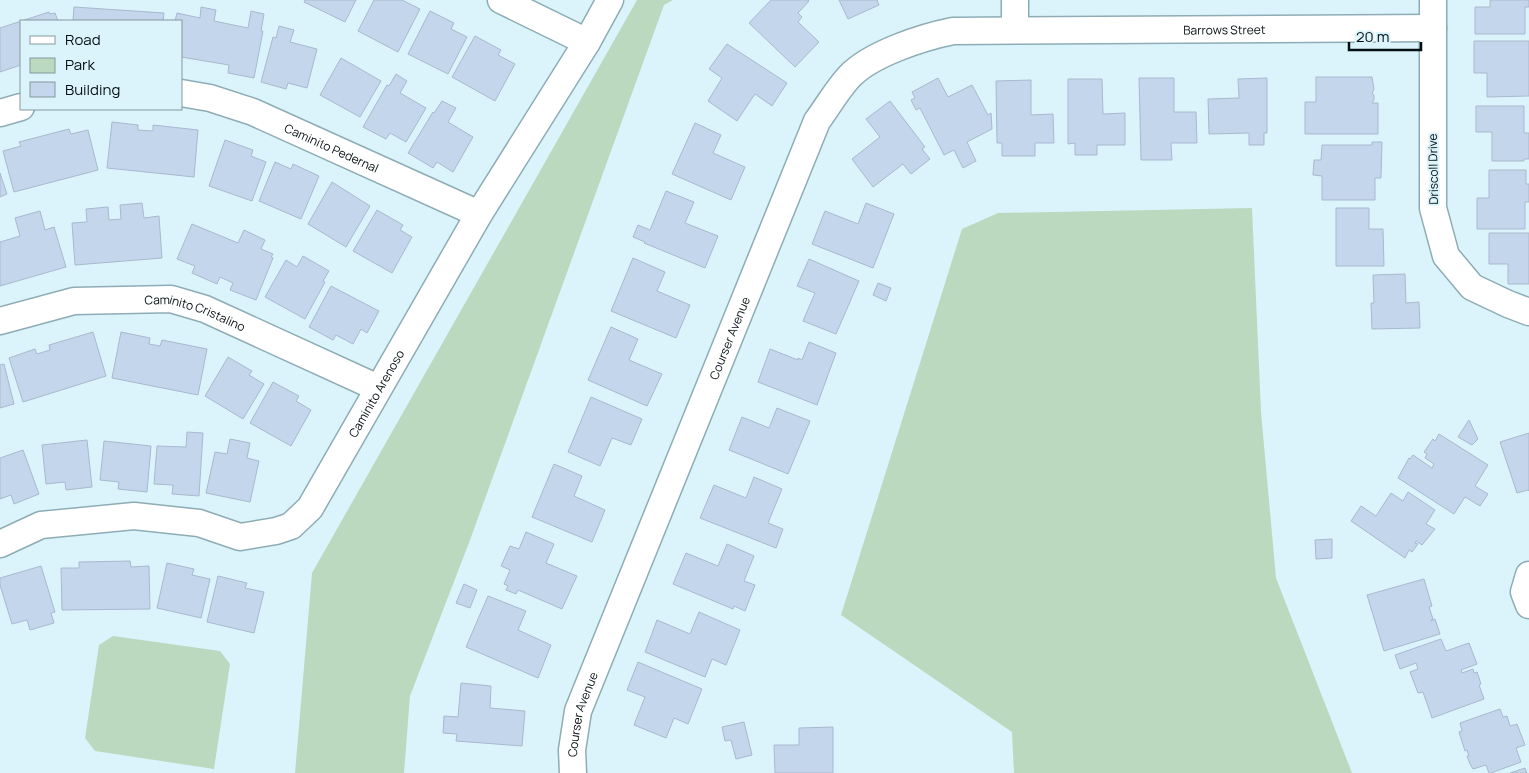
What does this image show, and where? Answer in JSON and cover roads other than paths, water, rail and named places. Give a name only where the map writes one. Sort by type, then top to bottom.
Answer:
[{"type":"street","points":[[501,0],[587,42]]},
{"type":"street","name":"Caminito Arenoso","points":[[0,544],[41,526],[134,516],[199,523],[240,537],[276,532],[291,526],[310,508],[479,214],[587,42],[610,0]]},
{"type":"street","points":[[1015,0],[1015,30]]},
{"type":"street","name":"Driscoll Drive","points":[[1432,0],[1433,208],[1446,256],[1472,287],[1518,308]]},
{"type":"street","name":"Barrows Street","points":[[1015,30],[1433,28]]},
{"type":"street","name":"Courser Avenue","points":[[574,773],[572,750],[578,711],[817,121],[850,76],[871,60],[926,36],[953,30],[1015,30]]},
{"type":"street","name":"Caminito Pedernal","points":[[182,93],[210,98],[253,112],[479,214]]},
{"type":"street","points":[[0,113],[20,107]]},
{"type":"street","name":"Caminito Cristalino","points":[[0,321],[74,301],[171,299],[205,309],[378,388]]},
{"type":"street","points":[[1529,575],[1524,592],[1529,605]]}]
